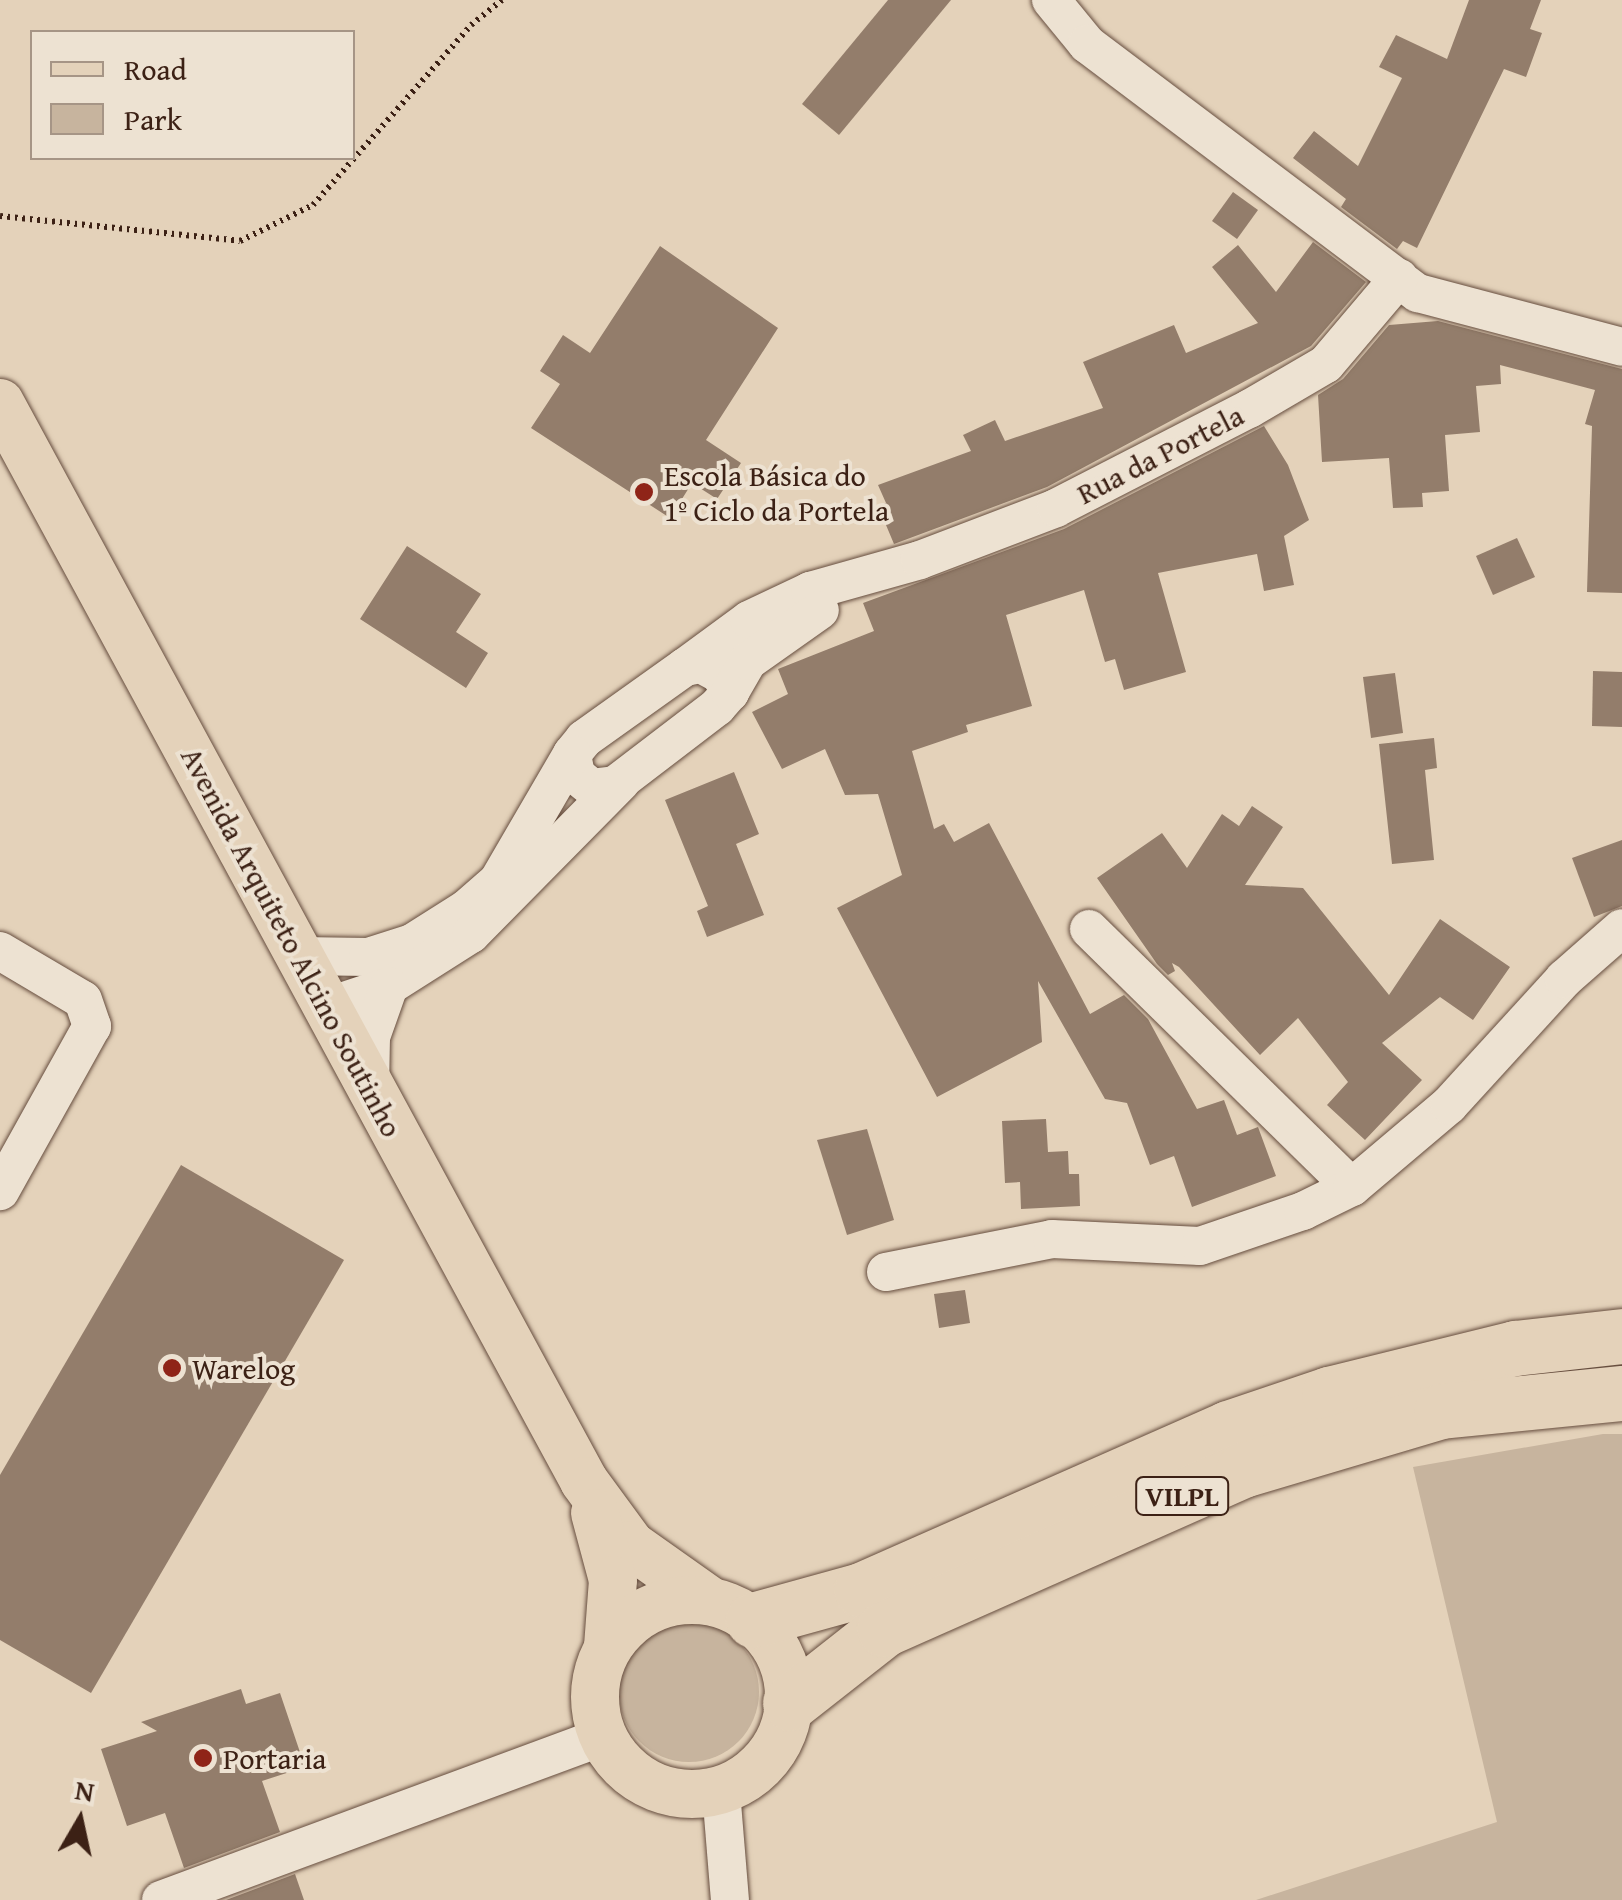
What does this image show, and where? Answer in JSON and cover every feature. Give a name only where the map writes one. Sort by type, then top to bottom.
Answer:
[{"type":"highway","name":"VILPL","points":[[731,1610],[861,1590],[1228,1428],[1329,1394],[1515,1348],[1622,1336]]},
{"type":"highway","name":"VILPL","points":[[790,1704],[884,1629],[1243,1470],[1442,1411],[1622,1393]]},
{"type":"main road","name":"Avenida Arquiteto Alcino Soutinho","points":[[0,403],[584,1482],[632,1545],[731,1610]]},
{"type":"main road","name":"Avenida Arquiteto Alcino Soutinho","points":[[584,1482],[614,1580],[608,1646]]},
{"type":"main road","points":[[670,1602],[731,1610],[782,1657],[790,1704],[786,1727],[761,1766],[721,1791],[674,1794],[651,1786],[614,1757],[602,1737],[594,1690],[608,1646],[635,1617],[670,1602]]},
{"type":"street","points":[[1051,0],[1087,44],[1418,292],[1622,347]]},
{"type":"street","name":"Rua da Portela","points":[[299,956],[368,957],[412,944],[466,909],[517,854],[572,754],[749,620],[810,591],[882,572],[1056,508],[1249,409],[1326,364],[1399,278]]},
{"type":"street","name":"Rua da Portela","points":[[326,1007],[388,986],[502,908],[580,816],[730,692],[748,661],[775,636],[882,572]]},
{"type":"street","points":[[686,667],[701,664],[720,674],[730,692]]},
{"type":"street","name":"Rua da Portela","points":[[572,754],[576,775],[592,788],[615,785],[636,769]]},
{"type":"street","points":[[886,1272],[1052,1239],[1200,1246],[1352,1188],[1448,1105],[1564,979],[1622,928]]},
{"type":"street","points":[[1089,929],[1352,1188]]},
{"type":"street","points":[[0,951],[82,1000],[92,1010],[92,1026],[0,1191]]},
{"type":"street","points":[[370,1088],[372,1036],[388,986]]},
{"type":"street","points":[[161,1900],[602,1737]]},
{"type":"street","points":[[721,1791],[730,1900]]},
{"type":"path","points":[[355,158],[471,26],[502,0]]},
{"type":"path","points":[[0,216],[240,241],[314,205],[353,160]]},
{"type":"green space","points":[[1622,1434],[1622,1900],[1256,1900],[1497,1822],[1413,1467]]},
{"type":"green space","points":[[689,1622],[716,1627],[739,1642],[754,1665],[759,1692],[754,1719],[739,1742],[716,1757],[689,1762],[662,1757],[639,1742],[624,1719],[619,1692],[624,1665],[639,1642],[662,1627]]},
{"type":"building","points":[[888,0],[951,0],[839,135],[802,104]]},
{"type":"building","points":[[1469,0],[1541,0],[1530,29],[1542,33],[1526,77],[1504,69],[1417,248],[1403,241],[1397,249],[1341,207],[1346,199],[1293,158],[1314,131],[1358,166],[1402,78],[1379,67],[1396,35],[1447,59]]},
{"type":"building","points":[[1233,192],[1258,210],[1237,239],[1212,221]]},
{"type":"building","points":[[1313,242],[1366,282],[1311,346],[1047,487],[894,544],[878,506],[886,503],[878,485],[971,451],[963,435],[995,420],[1005,441],[1103,408],[1083,362],[1174,325],[1186,353],[1258,323],[1212,267],[1238,245],[1276,292]]},
{"type":"building","points":[[660,246],[778,328],[706,440],[741,463],[717,499],[692,483],[670,518],[531,428],[560,384],[540,371],[563,335],[590,353]]},
{"type":"building","points":[[1438,321],[1622,369],[1622,593],[1587,592],[1592,426],[1585,424],[1595,390],[1500,365],[1501,384],[1476,386],[1480,432],[1445,435],[1449,491],[1422,493],[1423,507],[1393,508],[1389,458],[1322,462],[1318,395],[1343,379],[1389,325]]},
{"type":"building","points":[[1264,426],[1288,465],[1309,520],[1284,536],[1294,585],[1264,591],[1257,554],[1158,573],[1186,672],[1124,690],[1115,659],[1105,662],[1084,590],[1006,615],[1032,706],[966,725],[968,732],[912,751],[934,829],[944,824],[954,842],[989,823],[1090,1014],[1124,995],[1148,1019],[1197,1109],[1224,1100],[1237,1135],[1258,1127],[1276,1176],[1192,1207],[1174,1156],[1150,1165],[1127,1103],[1105,1099],[1038,981],[1042,1042],[937,1097],[837,908],[902,875],[878,794],[845,795],[825,749],[782,769],[752,712],[788,694],[778,669],[874,631],[863,603],[1064,529]]},
{"type":"building","points":[[1517,538],[1535,577],[1493,595],[1476,556]]},
{"type":"building","points":[[407,546],[481,594],[456,632],[488,653],[466,688],[360,619]]},
{"type":"building","points":[[1593,671],[1622,672],[1622,727],[1592,726]]},
{"type":"building","points":[[1395,673],[1403,733],[1371,738],[1363,677]]},
{"type":"building","points":[[1434,738],[1437,768],[1425,770],[1434,860],[1392,864],[1379,744]]},
{"type":"building","points":[[734,772],[759,834],[736,844],[764,915],[707,937],[697,911],[708,906],[665,800]]},
{"type":"building","points":[[1252,806],[1283,827],[1245,885],[1303,888],[1389,995],[1440,919],[1510,967],[1473,1020],[1440,997],[1382,1043],[1422,1080],[1365,1140],[1327,1105],[1348,1082],[1298,1018],[1260,1055],[1179,967],[1172,963],[1175,971],[1168,975],[1157,964],[1097,878],[1162,833],[1187,868],[1222,814],[1239,826]]},
{"type":"building","points":[[1622,840],[1622,906],[1594,917],[1572,858]]},
{"type":"building","points":[[1046,1119],[1048,1152],[1068,1151],[1069,1174],[1079,1174],[1080,1206],[1021,1209],[1020,1182],[1005,1183],[1002,1121]]},
{"type":"building","points":[[867,1129],[894,1220],[847,1235],[817,1140]]},
{"type":"building","name":"Warelog","points":[[181,1165],[344,1260],[91,1693],[0,1640],[0,1475]]},
{"type":"building","points":[[965,1290],[970,1323],[939,1328],[934,1294]]},
{"type":"building","name":"Portaria","points":[[241,1689],[246,1704],[280,1693],[305,1767],[262,1781],[280,1832],[184,1868],[165,1813],[127,1826],[101,1749],[157,1731],[141,1722]]},
{"type":"building","points":[[295,1874],[304,1900],[226,1900]]},
{"type":"place","name":"Escola Básica do 1º Ciclo da Portela","points":[[644,492]]},
{"type":"place","name":"Warelog","points":[[172,1368]]},
{"type":"place","name":"Portaria","points":[[203,1758]]}]
